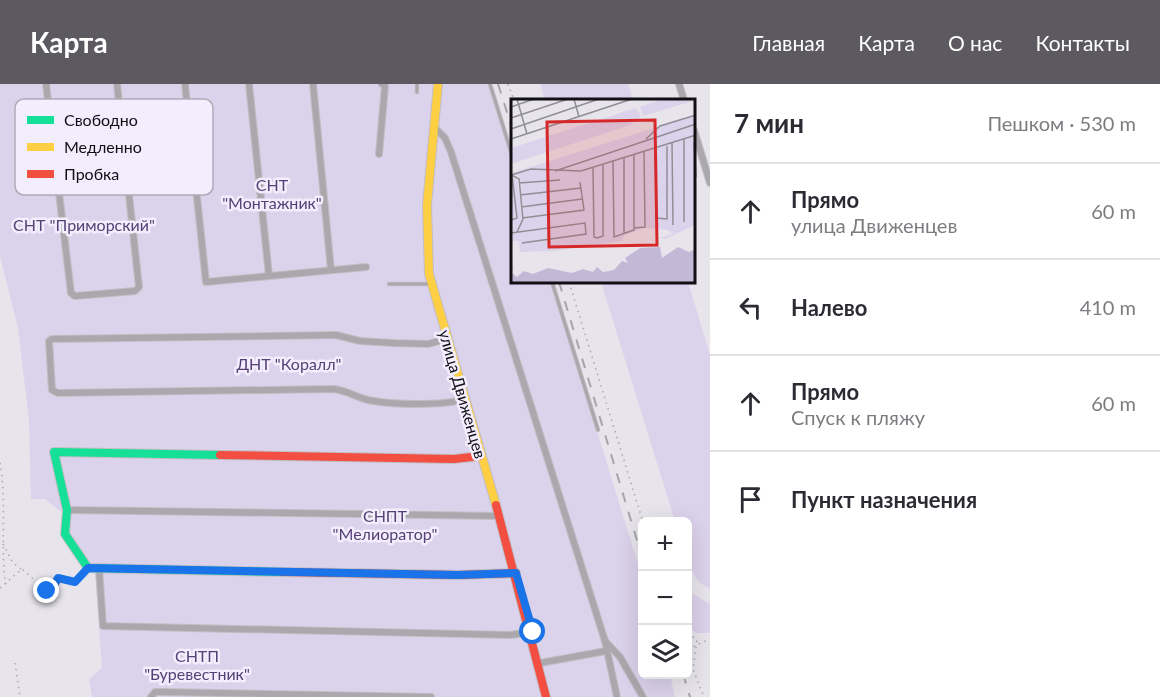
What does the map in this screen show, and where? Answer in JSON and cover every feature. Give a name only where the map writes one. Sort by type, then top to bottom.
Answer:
[{"type":"street","points":[[46,84],[48,99]]},
{"type":"street","points":[[117,84],[119,99]]},
{"type":"street","points":[[185,84],[187,99]]},
{"type":"street","points":[[249,84],[269,276]]},
{"type":"street","points":[[313,84],[331,270]]},
{"type":"street","points":[[379,154],[384,86],[382,84]]},
{"type":"street","name":"улица Движенцев","points":[[438,84],[427,215],[427,261],[431,284],[533,632],[546,697]]},
{"type":"street","points":[[679,84],[684,99]]},
{"type":"street","points":[[434,127],[445,138],[451,152],[605,641],[617,697]]},
{"type":"street","points":[[695,136],[710,183]]},
{"type":"street","points":[[59,195],[71,293],[75,296],[135,291],[139,287],[129,195]]},
{"type":"street","points":[[197,195],[206,282],[366,267]]},
{"type":"street","points":[[447,339],[420,344],[360,341],[336,335],[52,339],[49,341],[49,358],[52,390],[58,393],[343,390],[369,400],[439,402],[465,399]]},
{"type":"street","points":[[480,456],[454,459],[54,452],[67,510],[65,534],[88,568],[458,575],[516,573]]},
{"type":"street","points":[[67,510],[499,516]]},
{"type":"street","points":[[99,568],[103,626],[498,635],[533,632]]},
{"type":"street","points":[[605,641],[620,657],[642,697]]},
{"type":"street","points":[[540,663],[606,651]]},
{"type":"street","points":[[151,697],[155,692],[431,697]]},
{"type":"lane","points":[[417,84],[417,92]]},
{"type":"lane","points":[[490,84],[511,152]]},
{"type":"lane","points":[[389,284],[431,284]]},
{"type":"lane","points":[[553,284],[598,430]]},
{"type":"path","points":[[508,84],[514,99]]},
{"type":"path","points":[[570,284],[641,517]]},
{"type":"path","points":[[0,463],[3,483],[1,564],[6,584]]},
{"type":"path","points":[[2,542],[13,563],[43,589],[50,591],[58,578],[75,582],[88,568]]},
{"type":"path","points":[[0,588],[16,572],[22,570]]},
{"type":"path","points":[[692,636],[698,645],[693,669],[704,697]]},
{"type":"path","points":[[692,647],[710,639]]},
{"type":"path","points":[[15,663],[20,697]]},
{"type":"green space","points":[[0,84],[489,84],[511,155],[511,284],[552,284],[638,564],[638,679],[671,679],[675,697],[92,697],[89,679],[102,668],[95,573],[74,544],[63,513],[45,499],[31,499],[29,420],[18,328],[0,256]]},
{"type":"green space","points":[[540,84],[628,84],[633,99],[545,99]]},
{"type":"green space","points":[[602,284],[689,284],[710,355],[710,588],[696,577],[692,569],[692,517],[674,517]]},
{"type":"green space","points":[[692,592],[710,604],[710,633],[696,633],[692,630]]},
{"type":"railway","points":[[498,84],[511,125]]},
{"type":"railway","points":[[560,284],[638,544]]},
{"type":"railway","points":[[685,679],[690,697]]},
{"type":"traffic: fast","points":[[220,455],[54,452],[67,510],[65,534],[88,568],[282,572]]},
{"type":"traffic: slow","points":[[438,84],[427,205],[429,274],[496,505]]},
{"type":"traffic: jam","points":[[220,455],[454,459],[480,456]]},
{"type":"traffic: jam","points":[[496,505],[546,697]]},
{"type":"traffic: jam","points":[[282,572],[458,575],[516,573]]},
{"type":"route","points":[[47,591],[52,589],[60,576],[75,582],[88,568],[458,575],[516,573],[533,632]]},
{"type":"park label","name":"СНТ \"Монтажник\"","points":[[272,193]]},
{"type":"park label","name":"СНТ \"Приморский\"","points":[[84,224]]},
{"type":"park label","name":"ДНТ \"Коралл\"","points":[[289,363]]},
{"type":"park label","name":"СНПТ \"Мелиоратор\"","points":[[385,524]]},
{"type":"park label","name":"СНТП \"Буревестник\"","points":[[197,664]]}]
